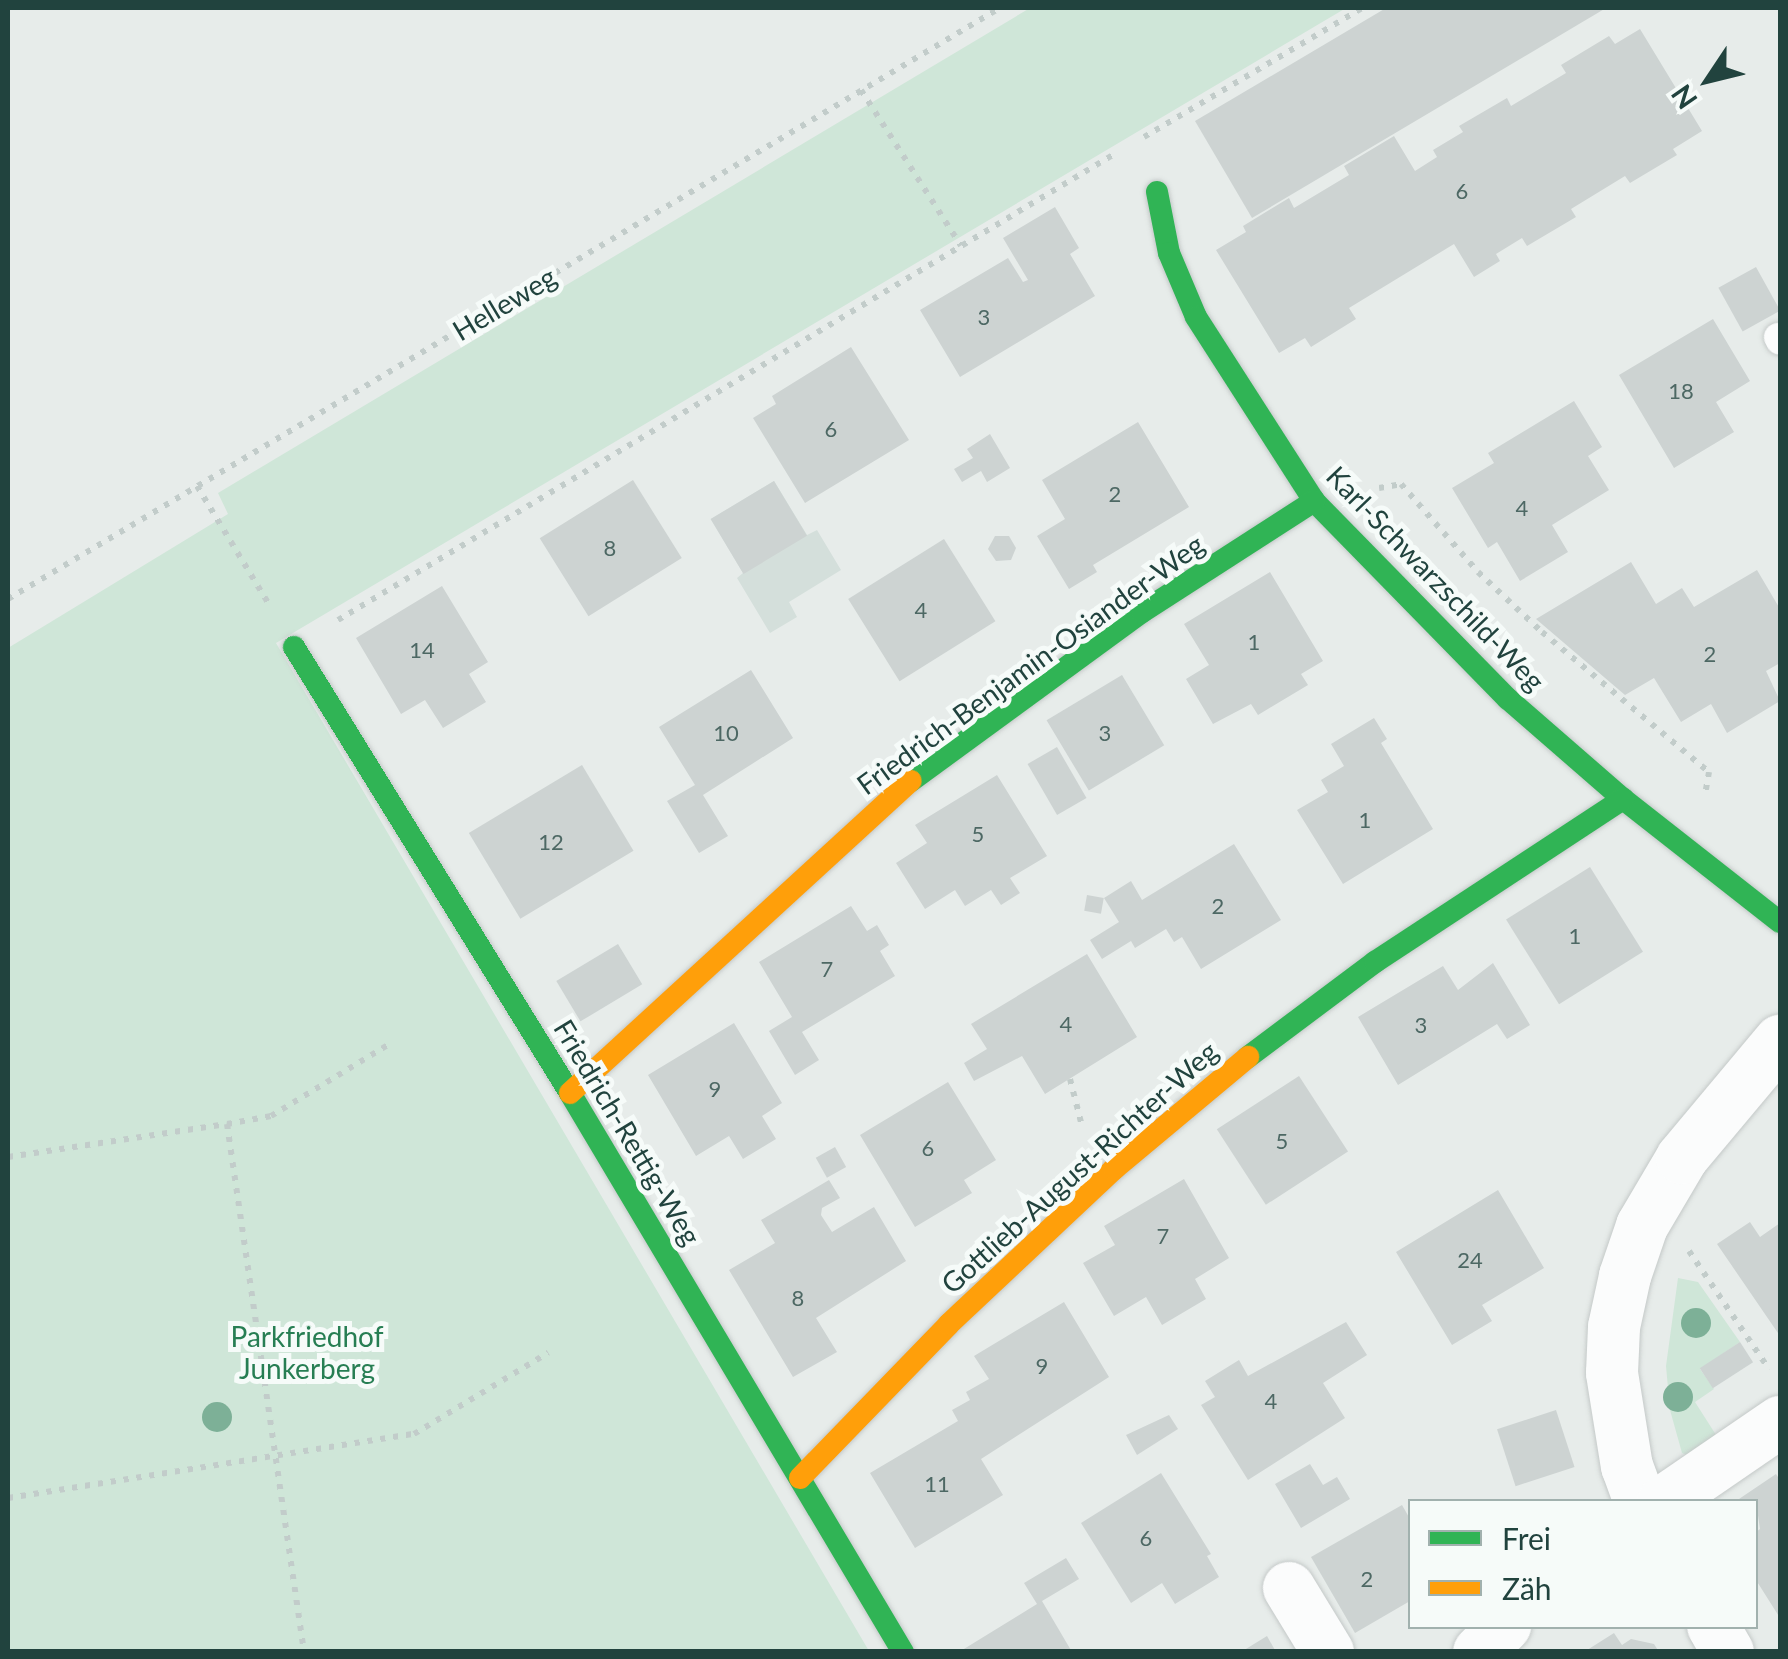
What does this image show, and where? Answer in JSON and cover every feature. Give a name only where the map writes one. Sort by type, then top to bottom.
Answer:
[{"type":"street","name":"Karl-Schwarzschild-Weg","points":[[1157,192],[1169,253],[1196,317],[1314,501],[1508,699],[1624,798],[1780,922]]},
{"type":"street","name":"Friedrich-Benjamin-Osiander-Weg","points":[[570,1093],[909,782],[1142,612],[1314,501]]},
{"type":"street","name":"Friedrich-Rettig-Weg","points":[[294,647],[570,1093],[903,1652]]},
{"type":"street","name":"Gottlieb-August-Richter-Weg","points":[[800,1478],[949,1324],[1114,1169],[1234,1068],[1375,962],[1624,798]]},
{"type":"street","points":[[1639,1499],[1627,1467],[1612,1373],[1621,1293],[1642,1226],[1682,1158],[1780,1041]]},
{"type":"street","points":[[1667,1499],[1780,1422]]},
{"type":"street","points":[[1289,1588],[1328,1652]]},
{"type":"street","points":[[1479,1652],[1502,1629]]},
{"type":"street","points":[[1715,1629],[1728,1652]]},
{"type":"path","name":"Helleweg","points":[[8,598],[1000,8]]},
{"type":"path","points":[[198,486],[294,647],[1362,8]]},
{"type":"path","points":[[861,90],[960,246]]},
{"type":"path","points":[[1314,501],[1401,484],[1516,608],[1709,772],[1694,854]]},
{"type":"path","points":[[8,1157],[270,1116],[391,1042]]},
{"type":"path","points":[[226,1124],[304,1652]]},
{"type":"path","points":[[1642,1226],[1688,1249],[1770,1371]]},
{"type":"path","points":[[8,1498],[414,1434],[548,1353]]},
{"type":"shaded area","points":[[774,481],[807,535],[817,530],[841,570],[789,602],[797,617],[770,633],[737,578],[743,573],[711,519]]},
{"type":"green space","name":"Parkfriedhof Junkerberg","points":[[1030,8],[1346,8],[276,643],[869,1651],[8,1651],[8,648],[228,514],[218,493]]},
{"type":"green space","points":[[1678,1278],[1698,1282],[1740,1342],[1700,1369],[1714,1389],[1695,1402],[1718,1438],[1692,1457],[1682,1453],[1670,1410],[1666,1366]]},
{"type":"building","points":[[1386,8],[1606,8],[1252,218],[1195,121]]},
{"type":"building","points":[[1640,29],[1702,131],[1673,149],[1677,155],[1630,183],[1625,176],[1571,209],[1576,217],[1527,246],[1522,238],[1496,254],[1500,261],[1474,277],[1454,244],[1349,308],[1356,319],[1311,347],[1305,338],[1279,353],[1216,250],[1246,232],[1243,226],[1289,198],[1294,208],[1349,175],[1344,166],[1394,136],[1415,171],[1437,157],[1433,150],[1463,132],[1459,126],[1507,98],[1511,106],[1566,73],[1561,65],[1609,36],[1615,44]]},
{"type":"building","points":[[1055,207],[1079,248],[1070,254],[1095,296],[960,377],[920,310],[1008,258],[1023,282],[1028,280],[1003,238]]},
{"type":"building","points":[[1756,267],[1780,311],[1743,332],[1718,288]]},
{"type":"building","points":[[1713,319],[1750,381],[1716,402],[1734,432],[1674,468],[1619,375]]},
{"type":"building","points":[[851,347],[909,440],[805,503],[753,418],[776,404],[772,396]]},
{"type":"building","points":[[1574,401],[1602,447],[1588,456],[1609,490],[1552,525],[1568,552],[1520,581],[1497,542],[1488,548],[1452,488],[1494,463],[1488,453]]},
{"type":"building","points":[[1138,422],[1189,507],[1093,565],[1097,572],[1069,589],[1037,536],[1065,519],[1042,480]]},
{"type":"building","points":[[990,434],[1010,468],[987,482],[981,471],[962,482],[954,469],[973,458],[967,449]]},
{"type":"building","points":[[633,480],[682,558],[588,616],[540,538]]},
{"type":"building","points":[[774,481],[807,536],[744,574],[711,519]]},
{"type":"building","points":[[995,536],[1009,536],[1016,548],[1011,560],[996,561],[988,549]]},
{"type":"building","points":[[944,539],[995,621],[900,681],[848,599]]},
{"type":"building","points":[[1631,562],[1656,604],[1682,588],[1694,607],[1757,570],[1780,609],[1780,663],[1766,671],[1780,701],[1727,733],[1711,704],[1681,722],[1654,678],[1625,695],[1536,619]]},
{"type":"building","points":[[1270,572],[1323,661],[1301,674],[1308,685],[1258,715],[1251,704],[1213,724],[1186,679],[1209,665],[1184,624]]},
{"type":"building","points":[[442,586],[488,662],[469,674],[486,702],[443,728],[425,700],[401,714],[356,638]]},
{"type":"building","points":[[751,670],[793,738],[703,795],[728,836],[699,853],[667,801],[695,785],[659,727]]},
{"type":"building","points":[[1122,675],[1164,745],[1089,791],[1047,720]]},
{"type":"building","points":[[1374,718],[1387,739],[1381,743],[1433,829],[1343,884],[1297,810],[1328,792],[1321,780],[1344,766],[1331,744]]},
{"type":"building","points":[[1057,747],[1086,798],[1057,815],[1028,764]]},
{"type":"building","points":[[582,765],[634,851],[520,919],[469,833]]},
{"type":"building","points":[[997,775],[1047,856],[1010,878],[1020,893],[1001,905],[991,890],[965,906],[955,890],[925,909],[896,863],[927,843],[915,825]]},
{"type":"building","points":[[1234,844],[1281,920],[1201,969],[1182,937],[1174,942],[1166,929],[1135,948],[1131,941],[1102,959],[1090,940],[1119,922],[1104,898],[1131,881],[1142,900]]},
{"type":"building","points":[[1590,867],[1643,952],[1559,1004],[1506,919]]},
{"type":"building","points":[[1087,895],[1104,898],[1101,914],[1084,911]]},
{"type":"building","points":[[851,906],[867,931],[877,925],[889,945],[880,951],[895,976],[802,1032],[819,1060],[795,1075],[769,1031],[792,1017],[759,962]]},
{"type":"building","points":[[618,944],[642,984],[580,1021],[556,981]]},
{"type":"building","points":[[1087,954],[1137,1037],[1045,1094],[1022,1056],[974,1081],[964,1063],[987,1049],[971,1024]]},
{"type":"building","points":[[1493,963],[1530,1025],[1507,1039],[1497,1024],[1398,1085],[1358,1017],[1443,966],[1458,990]]},
{"type":"building","points":[[734,1023],[782,1103],[762,1116],[776,1139],[743,1159],[729,1136],[696,1156],[648,1075]]},
{"type":"building","points":[[1299,1076],[1348,1151],[1266,1205],[1217,1129]]},
{"type":"building","points":[[948,1082],[996,1160],[964,1180],[972,1193],[915,1227],[860,1135]]},
{"type":"building","points":[[835,1147],[846,1167],[827,1178],[816,1158]]},
{"type":"building","points":[[1184,1179],[1229,1258],[1195,1279],[1206,1299],[1162,1325],[1146,1297],[1114,1316],[1083,1263],[1115,1245],[1104,1226]]},
{"type":"building","points":[[829,1180],[840,1198],[822,1208],[821,1215],[832,1232],[874,1207],[906,1261],[816,1318],[837,1352],[793,1377],[729,1270],[775,1243],[761,1220]]},
{"type":"building","points":[[1498,1190],[1544,1268],[1482,1305],[1492,1321],[1452,1345],[1396,1252]]},
{"type":"building","points":[[1750,1222],[1760,1237],[1780,1223],[1780,1336],[1717,1244]]},
{"type":"building","points":[[1064,1302],[1109,1377],[981,1459],[1003,1495],[915,1548],[870,1473],[958,1421],[952,1410],[970,1400],[966,1392],[989,1379],[974,1356]]},
{"type":"building","points":[[1346,1322],[1367,1355],[1323,1383],[1345,1418],[1248,1480],[1201,1405],[1215,1397],[1205,1381],[1239,1360],[1248,1376]]},
{"type":"building","points":[[1740,1342],[1753,1362],[1713,1388],[1700,1368]]},
{"type":"building","points":[[1556,1410],[1575,1467],[1516,1486],[1497,1429]]},
{"type":"building","points":[[1169,1415],[1178,1429],[1137,1455],[1126,1435]]},
{"type":"building","points":[[1310,1464],[1323,1485],[1337,1477],[1350,1499],[1301,1528],[1275,1484]]},
{"type":"building","points":[[1161,1473],[1211,1554],[1207,1556],[1219,1577],[1175,1604],[1162,1583],[1131,1603],[1081,1523]]},
{"type":"building","points":[[1776,1474],[1780,1480],[1780,1618],[1758,1583],[1758,1499],[1739,1499]]},
{"type":"building","points":[[1402,1505],[1408,1516],[1408,1602],[1355,1633],[1311,1557]]},
{"type":"building","points":[[1066,1558],[1079,1579],[1042,1601],[1072,1652],[959,1652],[1037,1604],[1024,1583]]},
{"type":"building","points":[[1614,1633],[1622,1645],[1631,1639],[1654,1644],[1659,1652],[1584,1652]]},
{"type":"building","points":[[1267,1636],[1276,1652],[1241,1652]]},
{"type":"traffic: fast","points":[[1157,192],[1169,253],[1196,317],[1314,501],[1508,699],[1623,799],[1780,922]]},
{"type":"traffic: fast","points":[[911,781],[1142,612],[1314,501]]},
{"type":"traffic: fast","points":[[294,647],[570,1093],[903,1652]]},
{"type":"traffic: fast","points":[[1248,1057],[1375,962],[1623,799]]},
{"type":"traffic: slow","points":[[570,1093],[911,781]]},
{"type":"traffic: slow","points":[[800,1478],[949,1324],[1114,1169],[1248,1057]]}]
